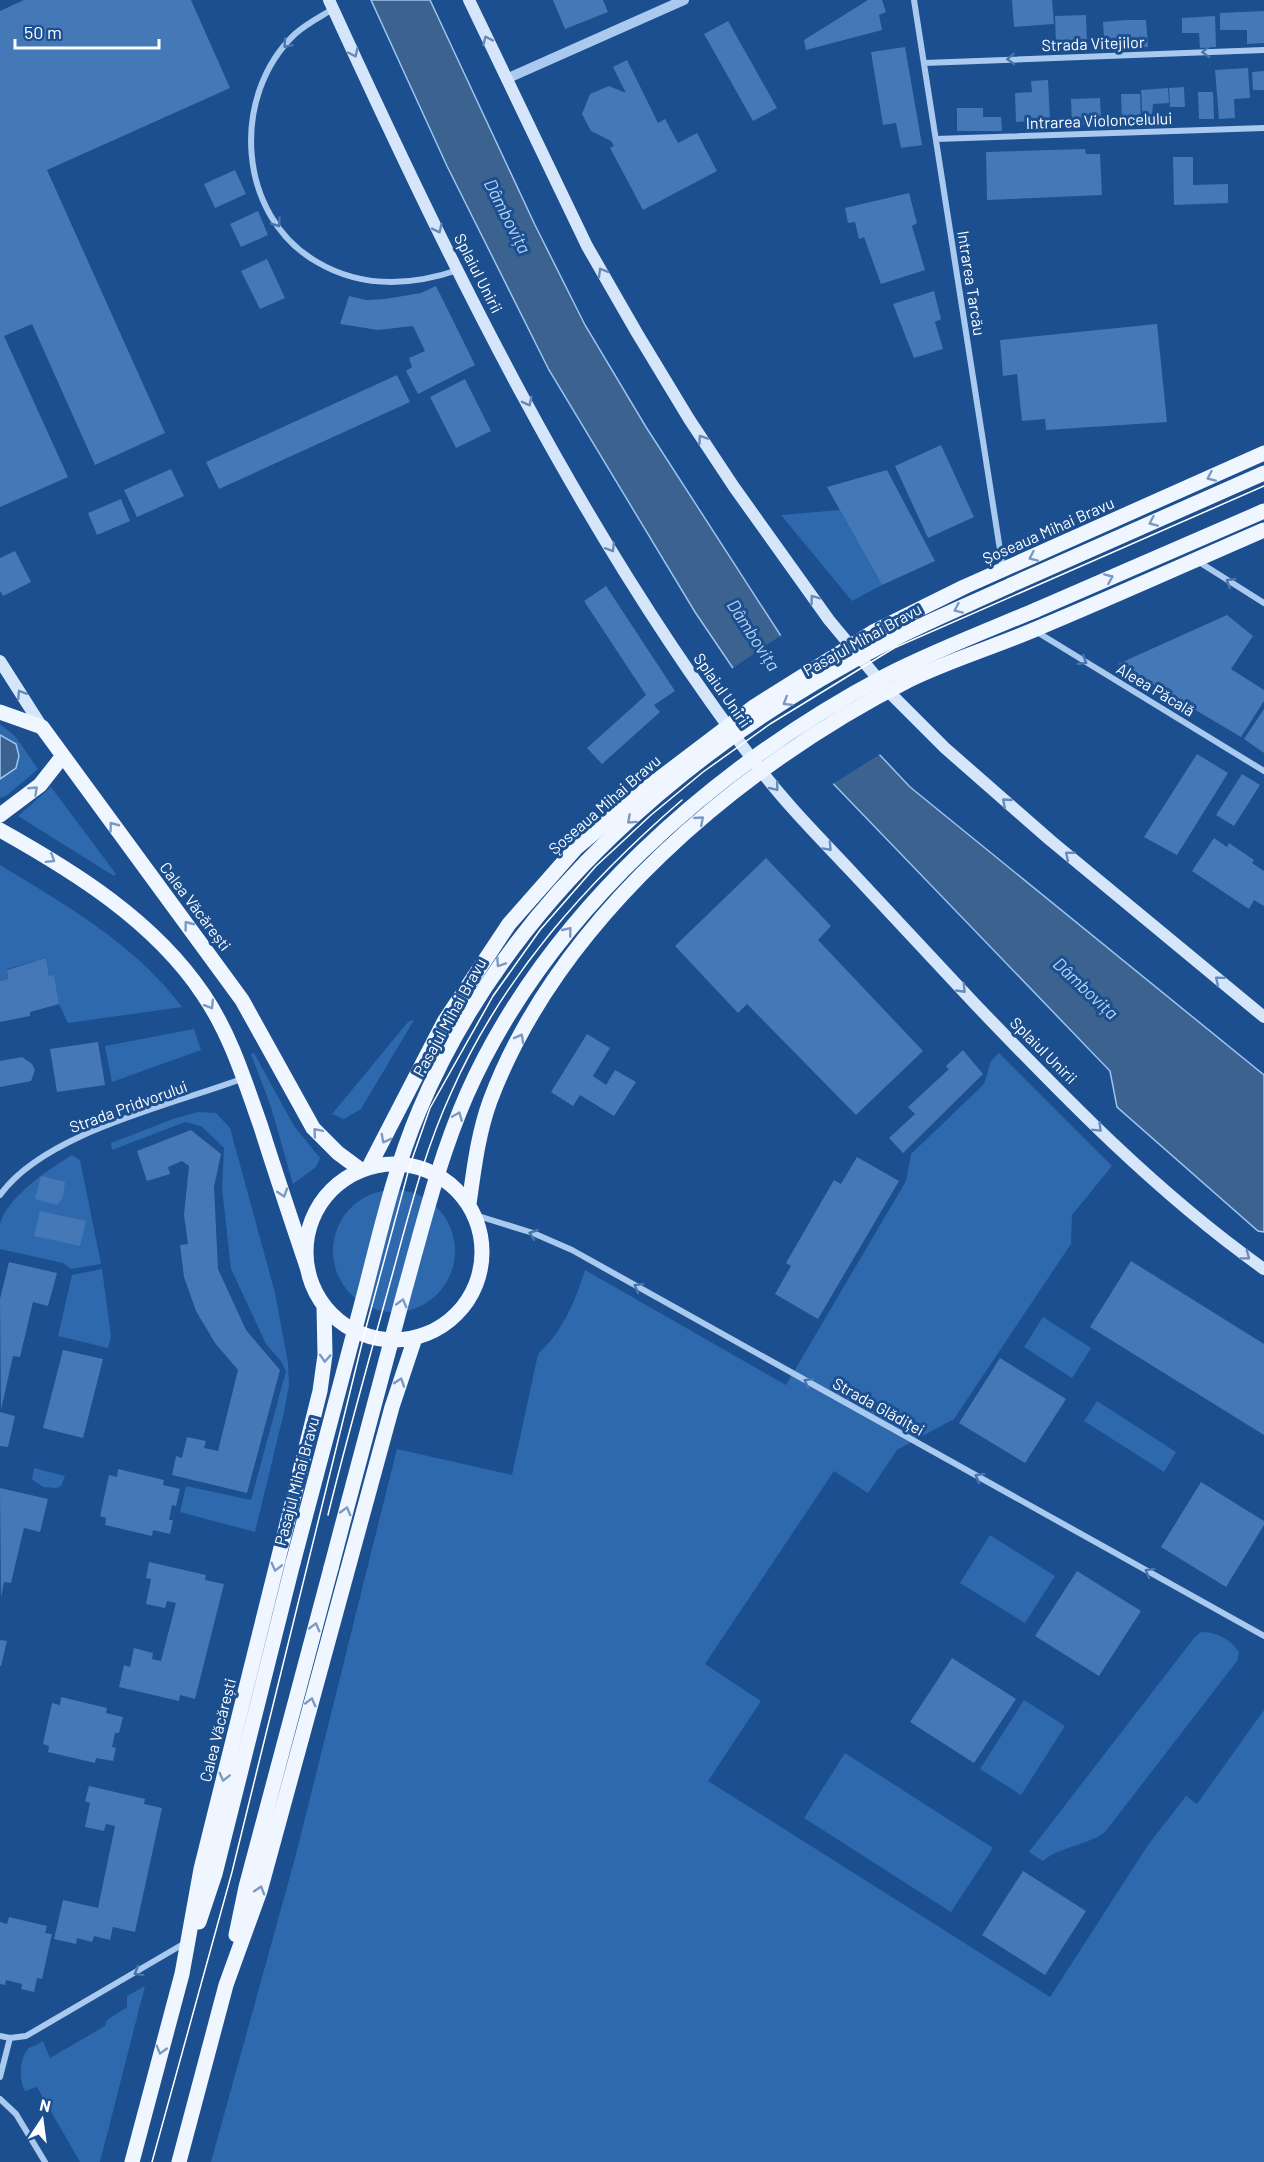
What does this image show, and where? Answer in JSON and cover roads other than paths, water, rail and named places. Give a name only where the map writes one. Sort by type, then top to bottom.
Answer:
[{"type":"main road","points":[[469,0],[587,246],[683,409],[769,537],[849,646],[888,692],[945,748],[1009,805],[1264,1017]]},
{"type":"main road","name":"Splaiul Unirii","points":[[331,4],[458,270],[581,498],[672,644],[761,771],[910,935],[1057,1088],[1158,1183],[1264,1269]]},
{"type":"main road","name":"Șoseaua Mihai Bravu","points":[[365,1168],[449,1013],[484,958],[525,905],[583,842],[728,726],[826,660],[919,608],[1264,453]]},
{"type":"main road","name":"Pasajul Mihai Bravu","points":[[182,1974],[214,1874],[234,1800],[305,1516],[403,1152],[421,1107],[457,1034],[487,983],[523,932],[585,862],[680,778],[753,723],[838,670],[902,634],[1264,473]]},
{"type":"main road","points":[[179,2162],[226,1985],[246,1887],[440,1164],[467,1094],[489,1049],[518,999],[556,947],[609,885],[700,801],[771,747],[854,694],[903,667],[1264,511]]},
{"type":"main road","points":[[0,830],[94,887],[124,910],[175,958],[216,1015],[244,1078],[308,1270],[324,1306],[348,1327],[364,1335],[387,1340],[416,1338],[450,1321],[468,1300],[482,1271],[483,1252],[472,1209],[480,1136],[493,1095],[523,1032],[562,971],[597,925],[660,855],[761,771],[888,692],[950,662],[1034,630],[1264,530]]},
{"type":"main road","name":"Calea Văcărești","points":[[0,661],[62,757],[242,1000],[313,1128],[325,1141],[365,1168]]},
{"type":"main road","points":[[0,712],[24,719],[42,728]]},
{"type":"main road","points":[[0,815],[40,785],[62,757]]},
{"type":"main road","points":[[308,1270],[306,1241],[316,1210],[336,1185],[365,1168],[393,1163],[422,1168],[447,1181],[472,1209]]},
{"type":"main road","name":"Calea Văcărești","points":[[132,2162],[182,1974],[201,1869],[320,1390],[325,1355],[324,1306]]},
{"type":"main road","points":[[226,1985],[260,1891],[392,1407],[416,1338]]},
{"type":"street","points":[[506,79],[684,0]]},
{"type":"street","name":"Intrarea Tarcău","points":[[914,0],[1004,570]]},
{"type":"street","points":[[331,4],[282,48],[257,94],[250,146],[253,172],[262,198],[276,223],[295,246],[317,262],[347,275],[400,283],[419,281],[458,270]]},
{"type":"street","name":"Strada Vitejilor","points":[[924,63],[1264,50]]},
{"type":"street","name":"Intrarea Violoncelului","points":[[936,138],[1264,128]]},
{"type":"street","points":[[1196,560],[1264,603]]},
{"type":"street","name":"Aleea Păcală","points":[[1034,630],[1264,771]]},
{"type":"street","name":"Strada Pridvorului","points":[[0,1195],[13,1179],[29,1166],[77,1139],[244,1078]]},
{"type":"street","name":"Strada Glădiței","points":[[472,1209],[572,1250],[1264,1636]]},
{"type":"street","points":[[0,2036],[10,2038],[33,2032],[188,1941]]},
{"type":"street","points":[[0,2077],[10,2038]]},
{"type":"street","points":[[0,2099],[16,2114],[45,2162]]},
{"type":"water","name":"Dâmbovița","points":[[371,0],[430,0],[535,225],[585,325],[646,427],[788,647],[862,736],[910,787],[1264,1075],[1264,1232],[1258,1231],[1117,1107],[1110,1071],[822,772],[745,686],[695,612],[549,370],[447,166]]},
{"type":"water","points":[[0,735],[16,744],[19,756],[16,768],[0,779]]},
{"type":"tram line","points":[[152,2162],[232,1872],[364,1335],[410,1165],[430,1108],[493,996],[540,930],[596,866],[651,815],[703,772],[770,724],[894,648],[1264,486]]},
{"type":"tram line","points":[[328,1515],[417,1187],[441,1116],[472,1050],[521,971],[550,934],[613,864],[682,800]]}]
